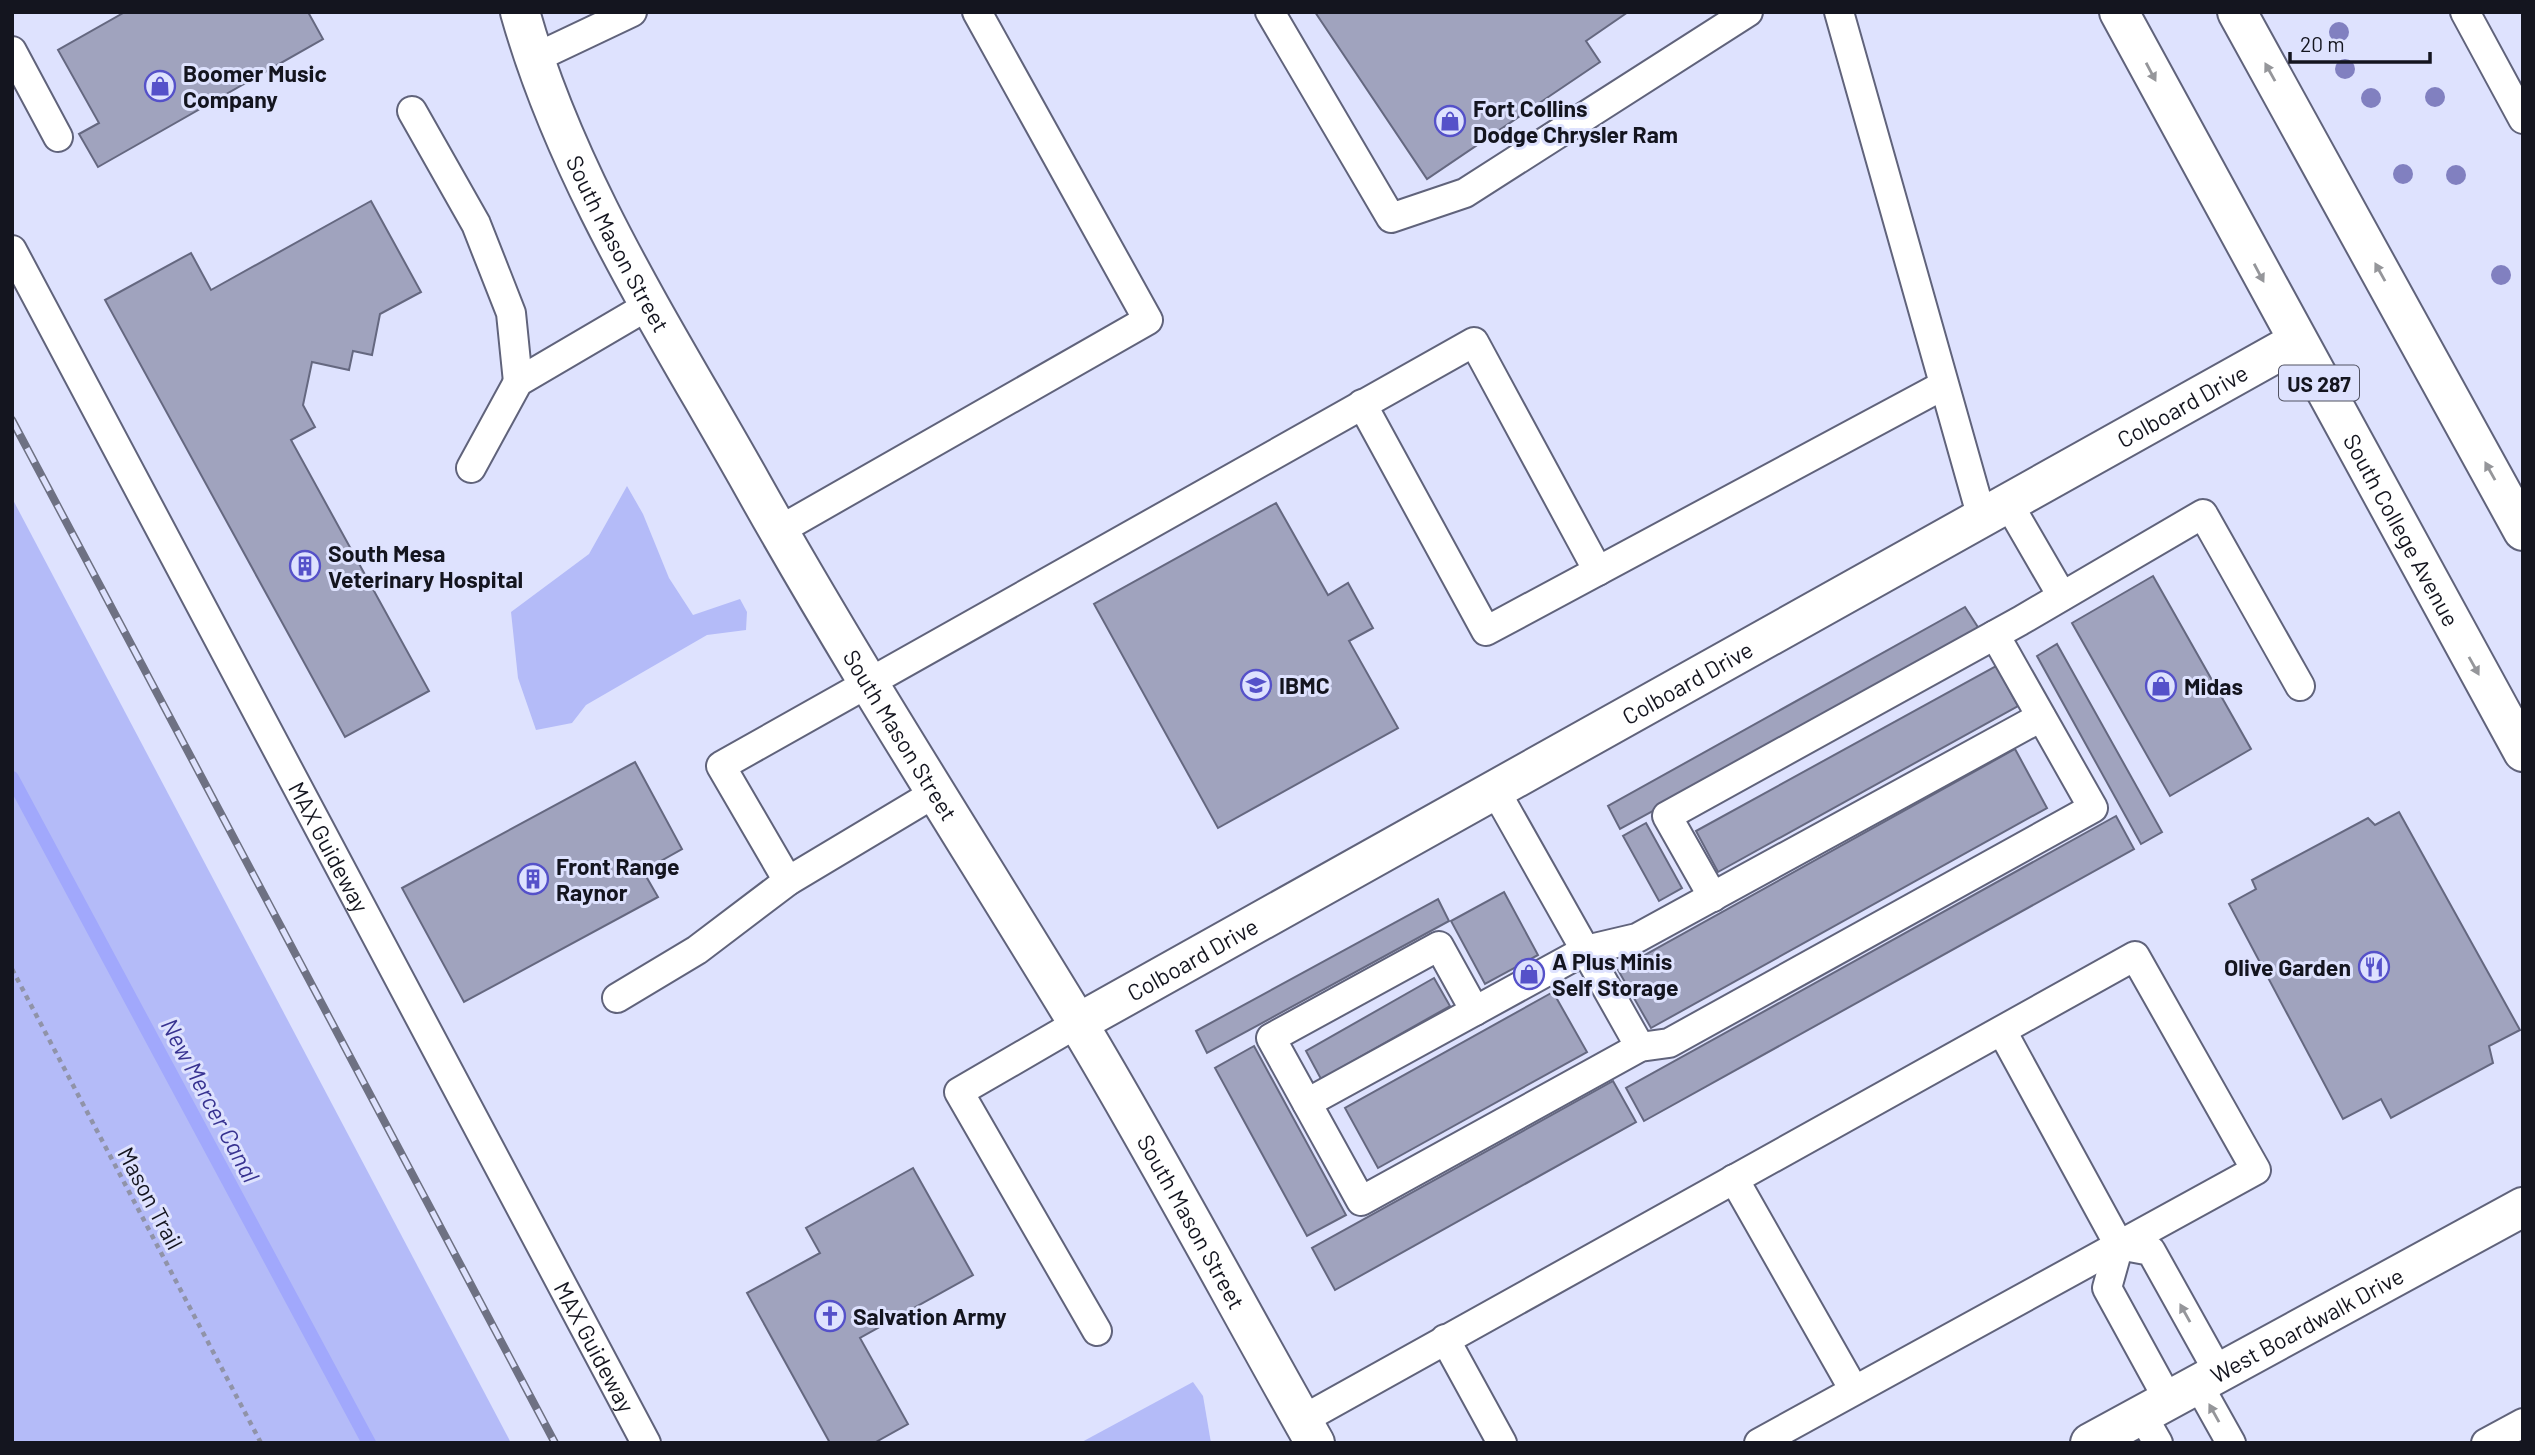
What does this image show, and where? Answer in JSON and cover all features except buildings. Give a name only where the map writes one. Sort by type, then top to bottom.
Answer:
[{"type":"main road","name":"South Mason Street","points":[[520,12],[551,108],[578,172],[651,304],[866,682],[1078,1023],[1308,1431]]},
{"type":"main road","name":"South College Avenue","points":[[2119,12],[2296,342],[2523,752]]},
{"type":"main road","points":[[2237,12],[2523,531]]},
{"type":"main road","name":"Colboard Drive","points":[[1078,1023],[2296,342]]},
{"type":"main road","name":"West Boardwalk Drive","points":[[2090,1443],[2177,1403],[2523,1207]]},
{"type":"lane","points":[[535,58],[632,12]]},
{"type":"lane","points":[[778,531],[1148,320],[977,12]]},
{"type":"lane","points":[[1270,12],[1391,218],[1465,193],[1748,12]]},
{"type":"lane","points":[[1839,12],[1942,386],[1995,511],[2062,596]]},
{"type":"lane","points":[[2465,12],[2523,119]]},
{"type":"lane","points":[[12,51],[58,137]]},
{"type":"lane","points":[[412,111],[476,224],[511,313],[519,382]]},
{"type":"lane","name":"MAX Guideway","points":[[12,250],[646,1443]]},
{"type":"lane","points":[[471,468],[519,382],[651,304]]},
{"type":"lane","points":[[788,881],[721,766],[1474,342],[1598,571]]},
{"type":"lane","points":[[1362,404],[1486,631],[1942,386]]},
{"type":"lane","points":[[1713,897],[1667,816],[1995,635],[2203,514],[2300,685]]},
{"type":"lane","points":[[1475,1011],[1438,946],[1271,1038],[1361,1200],[1640,1047],[1669,1043],[2092,808],[1995,635]]},
{"type":"lane","points":[[1307,1103],[1586,950],[1637,938],[2041,717]]},
{"type":"lane","points":[[1495,790],[1640,1047]]},
{"type":"lane","points":[[617,998],[697,950],[788,881],[935,793]]},
{"type":"lane","points":[[1308,1431],[1445,1339],[2135,956],[2256,1170],[1759,1443]]},
{"type":"lane","points":[[1078,1023],[959,1092],[1097,1331]]},
{"type":"lane","points":[[2002,1031],[2119,1245],[2107,1287],[2177,1403],[2231,1443]]},
{"type":"lane","points":[[1734,1179],[1854,1390]]},
{"type":"lane","points":[[2119,1245],[2151,1251],[2177,1403]]},
{"type":"lane","points":[[1445,1339],[1502,1443]]},
{"type":"lane","points":[[2486,1443],[2523,1423]]},
{"type":"path","name":"Mason Trail","points":[[12,969],[261,1443]]},
{"type":"shaded area","points":[[627,486],[643,514],[669,578],[693,615],[740,599],[747,612],[746,630],[707,635],[586,705],[572,723],[536,730],[518,678],[511,612],[589,554]]},
{"type":"shaded area","points":[[12,498],[511,1443],[12,1443]]},
{"type":"shaded area","points":[[1193,1382],[1203,1396],[1211,1443],[1080,1443]]},
{"type":"waterway","name":"New Mercer Canal","points":[[12,778],[369,1443]]},
{"type":"railway","points":[[12,420],[555,1443]]},
{"type":"place","name":"Boomer Music Company","points":[[160,86]]},
{"type":"place","name":"Fort Collins Dodge Chrysler Ram","points":[[1450,121]]},
{"type":"place","name":"South Mesa Veterinary Hospital","points":[[305,566]]},
{"type":"place","name":"IBMC","points":[[1256,685]]},
{"type":"place","name":"Midas","points":[[2161,686]]},
{"type":"place","name":"Front Range Raynor","points":[[533,879]]},
{"type":"place","name":"Olive Garden","points":[[2374,967]]},
{"type":"place","name":"A Plus Minis Self Storage","points":[[1529,974]]},
{"type":"place","name":"Salvation Army","points":[[830,1316]]}]
